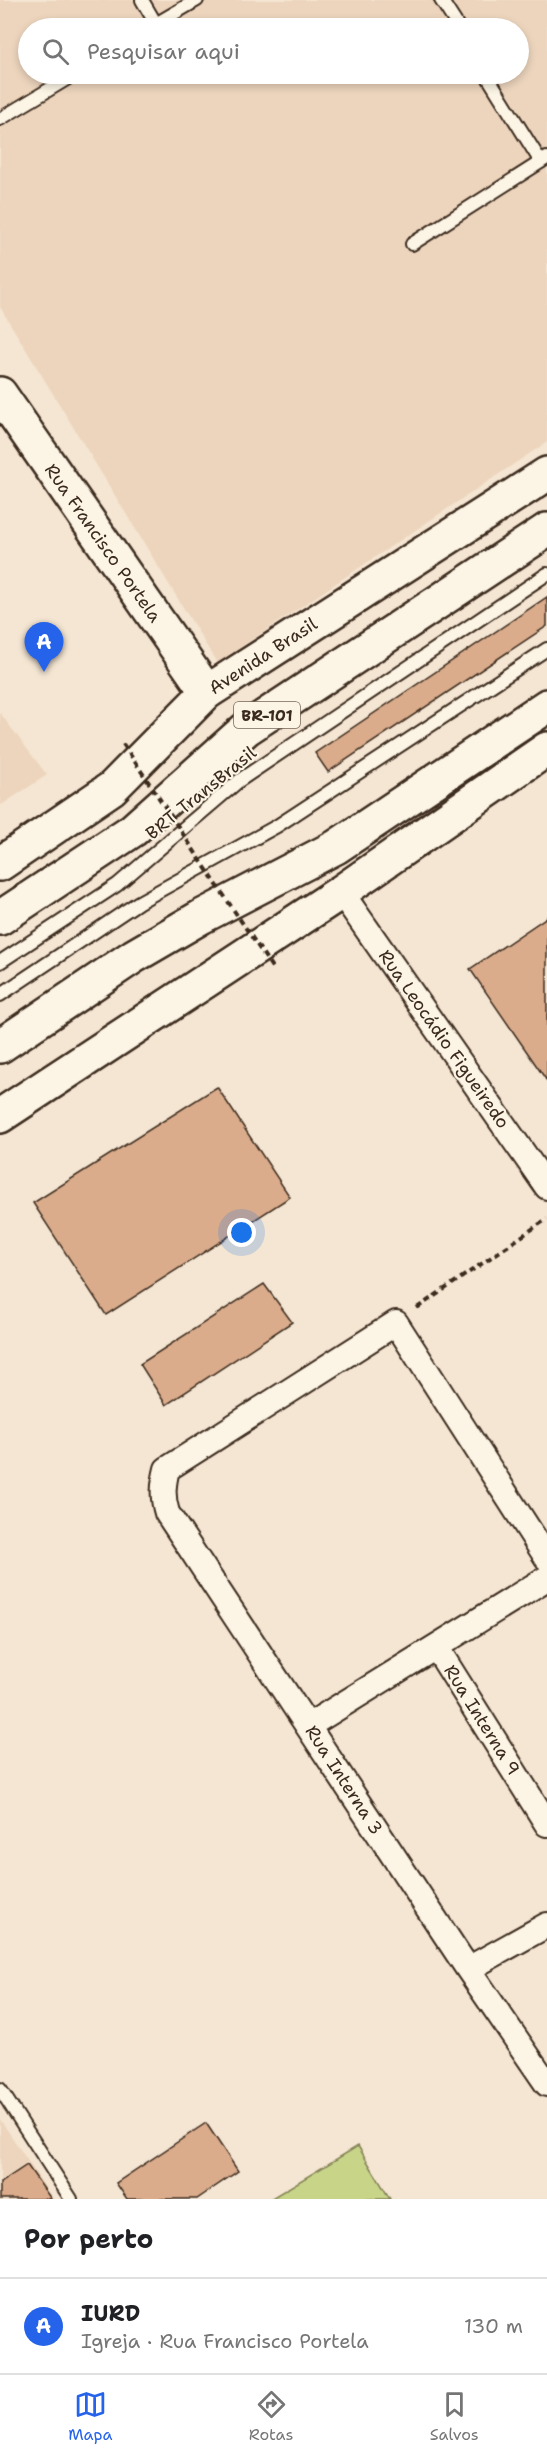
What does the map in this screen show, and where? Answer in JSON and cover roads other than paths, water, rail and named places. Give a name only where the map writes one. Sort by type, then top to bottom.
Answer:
[{"type":"main road","name":"Rua Francisco Portela","points":[[0,394],[207,692]]},
{"type":"main road","name":"Avenida Brasil","points":[[0,864],[112,788],[207,692],[547,474]]},
{"type":"main road","name":"BR-101","points":[[0,918],[133,830],[246,729],[547,530]]},
{"type":"main road","points":[[0,1046],[163,939],[336,847],[547,706]]},
{"type":"main road","points":[[0,1116],[341,892],[547,749]]},
{"type":"street","name":"Rua Leocádio Figueiredo","points":[[341,892],[547,1187]]},
{"type":"street","name":"Rua Interna 3","points":[[547,1558],[396,1323],[167,1469],[163,1484],[163,1500],[167,1513],[468,1969],[547,2084]]},
{"type":"street","name":"Rua Interna 9","points":[[308,1726],[547,1578]]},
{"type":"street","name":"Rua Interna 9","points":[[436,1647],[547,1824]]},
{"type":"street","points":[[468,1969],[547,1925]]},
{"type":"lane","points":[[142,0],[150,18]]},
{"type":"lane","points":[[167,18],[197,0]]},
{"type":"lane","points":[[441,0],[453,18]]},
{"type":"lane","points":[[0,119],[58,84]]},
{"type":"lane","points":[[412,244],[544,160],[493,84]]},
{"type":"lane","name":"BRT TransBrasil","points":[[0,962],[117,885],[240,780],[547,574]]},
{"type":"lane","points":[[0,995],[139,902],[277,826],[547,650]]},
{"type":"lane","points":[[0,2089],[71,2199]]},
{"type":"place","name":"IURD","points":[[44,672]]}]
